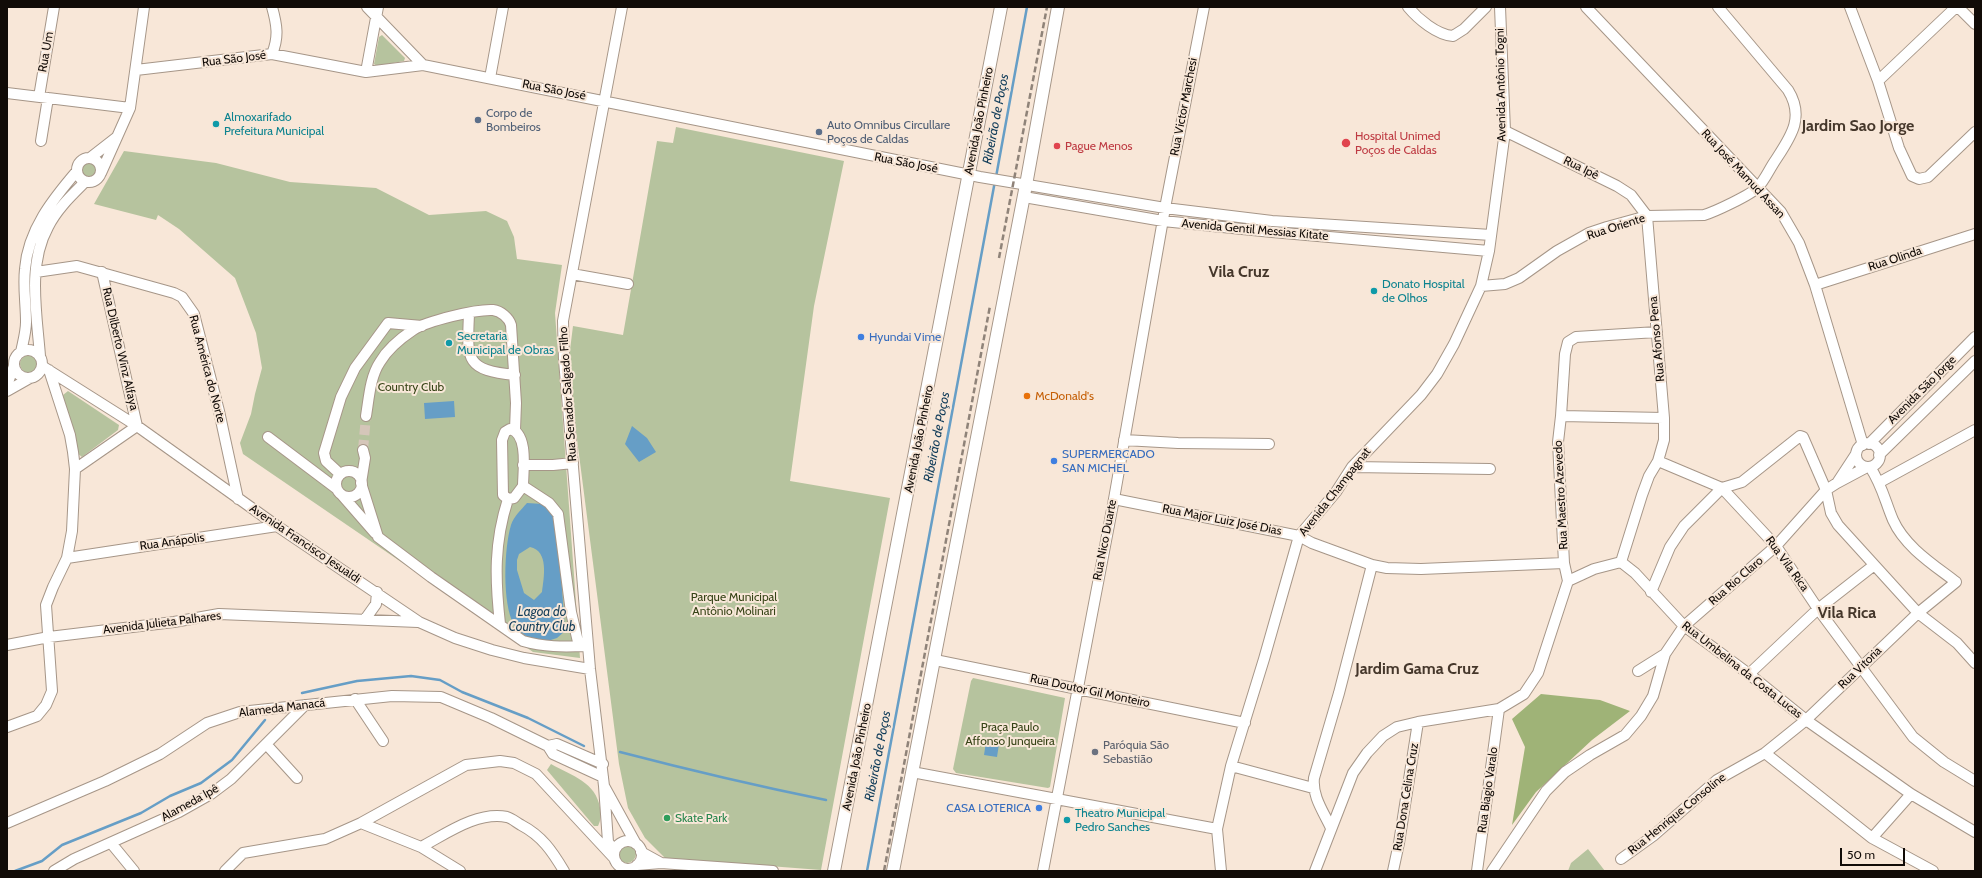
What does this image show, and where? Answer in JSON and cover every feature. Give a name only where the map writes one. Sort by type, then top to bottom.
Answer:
[{"type":"main road","name":"Avenida João Pinheiro","points":[[834,871],[924,412],[974,176],[1001,7]]},
{"type":"main road","points":[[893,871],[1025,191],[1058,7]]},
{"type":"street","name":"Rua Um","points":[[41,141],[43,98],[54,7]]},
{"type":"street","points":[[77,171],[79,178],[85,182],[93,182],[97,180],[130,108],[144,7]]},
{"type":"street","points":[[272,7],[278,26],[277,41],[272,54]]},
{"type":"street","points":[[367,7],[377,11],[423,65]]},
{"type":"street","points":[[490,78],[503,7]]},
{"type":"street","name":"Rua Senador Salgado Filho","points":[[614,854],[608,842],[603,764],[590,669],[584,646],[573,463],[564,360],[563,321],[622,7]]},
{"type":"street","name":"Rua Victor Marchesi","points":[[1165,208],[1204,7]]},
{"type":"street","points":[[1408,7],[1437,31],[1453,36],[1464,29],[1486,7]]},
{"type":"street","name":"Avenida Antônio Togni","points":[[1491,235],[1505,131],[1500,7]]},
{"type":"street","name":"Rua José Mamud Assan","points":[[1586,7],[1781,212],[1799,243],[1815,285],[1866,444]]},
{"type":"street","points":[[1718,7],[1794,99],[1796,109],[1794,127],[1790,137],[1758,188]]},
{"type":"street","points":[[1850,7],[1878,81],[1899,148],[1909,171],[1916,178],[1928,177],[1975,132]]},
{"type":"street","points":[[1878,81],[1957,7],[1975,24]]},
{"type":"street","points":[[366,72],[377,11]]},
{"type":"street","name":"Rua São José","points":[[136,70],[272,54],[366,72],[423,65],[1013,183],[1025,191]]},
{"type":"street","points":[[7,93],[130,108]]},
{"type":"street","name":"Rua Ipê","points":[[1505,131],[1616,186],[1631,195],[1647,216]]},
{"type":"street","points":[[7,385],[16,358],[21,352],[26,322],[25,269],[30,246],[40,221],[53,199],[77,171],[79,163],[90,158],[118,136]]},
{"type":"street","points":[[90,158],[100,164],[101,173]]},
{"type":"street","points":[[7,727],[37,716],[46,706],[52,691],[46,605],[52,587],[67,558],[72,531],[75,469],[70,436],[44,364],[36,272],[39,250],[47,227],[62,205],[85,182]]},
{"type":"street","name":"Rua Oriente","points":[[1481,286],[1505,284],[1519,278],[1557,252],[1589,234],[1647,216],[1704,215],[1758,188]]},
{"type":"street","name":"Avenida Gentil Messias Kitate","points":[[1025,191],[1272,220],[1378,226],[1491,235]]},
{"type":"street","name":"Avenida Gentil Messias Kitate","points":[[1025,191],[1163,221],[1489,251]]},
{"type":"street","name":"Rua Nico Duarte","points":[[1043,871],[1114,499],[1165,208]]},
{"type":"street","name":"Rua Afonso Pena","points":[[1621,562],[1642,495],[1649,476],[1658,461],[1664,440],[1664,418],[1647,216]]},
{"type":"street","points":[[1272,220],[1272,232]]},
{"type":"street","points":[[1376,240],[1378,226]]},
{"type":"street","name":"Rua Olinda","points":[[1815,285],[1975,234]]},
{"type":"street","name":"Avenida Champagnat","points":[[1221,871],[1217,829],[1231,766],[1299,536],[1336,492],[1352,467],[1421,395],[1437,374],[1454,344],[1481,286],[1491,235]]},
{"type":"street","name":"Rua América do Norte","points":[[36,272],[77,266],[174,292],[182,298],[194,314],[219,411],[238,499]]},
{"type":"street","name":"Rua Dilberto Winz Alfaya","points":[[102,272],[138,426]]},
{"type":"street","points":[[572,274],[628,284]]},
{"type":"street","points":[[366,416],[374,375],[379,362],[388,351],[406,336],[422,326],[439,320],[494,310],[504,315],[510,322],[515,375],[515,430],[522,440],[523,465],[523,486],[514,498],[508,499]]},
{"type":"street","points":[[469,314],[469,344],[472,361],[482,369],[496,373],[515,375]]},
{"type":"street","points":[[340,474],[326,462],[324,453],[340,397],[355,368],[388,323],[422,326]]},
{"type":"street","name":"Rua Maestro Azevedo","points":[[1568,582],[1564,563],[1558,442],[1565,354],[1570,340],[1576,337],[1657,332]]},
{"type":"street","name":"Avenida São Jorge","points":[[1837,483],[1856,454],[1858,448],[1866,444],[1975,337]]},
{"type":"street","points":[[21,352],[33,351],[44,364]]},
{"type":"street","name":"Avenida São Jorge","points":[[1837,483],[1876,464],[1879,455],[1975,361]]},
{"type":"street","points":[[7,391],[38,374],[44,364]]},
{"type":"street","name":"Avenida Francisco Jesualdi","points":[[44,364],[138,426],[238,499],[377,592],[419,622],[455,638],[492,650],[524,658],[590,669]]},
{"type":"street","points":[[14,366],[18,374],[26,378],[30,378]]},
{"type":"street","points":[[1561,416],[1664,418]]},
{"type":"street","points":[[75,469],[138,426]]},
{"type":"street","points":[[508,499],[504,496],[503,492],[502,445],[505,432],[510,429],[515,430]]},
{"type":"street","points":[[1856,454],[1860,464],[1868,467],[1880,482],[1975,430]]},
{"type":"street","points":[[1651,592],[1678,533],[1722,488],[1742,482],[1798,436],[1803,437],[1826,490],[1831,513],[1835,521],[1873,566],[1918,613],[1957,643],[1975,663]]},
{"type":"street","points":[[268,437],[346,496],[354,495],[360,490],[365,458],[363,450]]},
{"type":"street","points":[[1124,440],[1178,443],[1269,444]]},
{"type":"street","points":[[1866,444],[1877,448],[1879,455]]},
{"type":"street","name":"Rua Vila Rica","points":[[1658,461],[1722,488],[1776,546],[1818,609],[1913,737],[1944,762],[1975,781]]},
{"type":"street","points":[[523,465],[573,463]]},
{"type":"street","points":[[1352,467],[1490,469]]},
{"type":"street","points":[[378,537],[358,475],[352,471],[340,474],[336,481],[338,491],[378,537],[431,577],[523,641],[546,646],[584,646],[572,612],[558,514],[549,503],[523,486]]},
{"type":"street","name":"Rua Vitoria","points":[[1765,753],[1806,720],[1918,613],[1956,582],[1919,552],[1903,536],[1894,521],[1880,482]]},
{"type":"street","name":"Rua Rio Claro","points":[[1665,654],[1684,626],[1776,546],[1826,490],[1837,483]]},
{"type":"street","points":[[500,624],[497,594],[496,556],[501,520],[508,499]]},
{"type":"street","name":"Rua Major Luiz José Dias","points":[[1114,499],[1299,536],[1312,543],[1372,565],[1387,568],[1421,569],[1564,563]]},
{"type":"street","name":"Rua Anápolis","points":[[67,558],[277,526]]},
{"type":"street","points":[[1315,871],[1353,773],[1367,753],[1382,736],[1397,727],[1418,722],[1500,709],[1524,694],[1532,684],[1544,657],[1568,582],[1594,569],[1621,562]]},
{"type":"street","name":"Rua Umbelina da Costa Lucas","points":[[1621,562],[1636,573],[1651,592],[1684,626],[1749,674],[1806,720],[1911,794],[1975,832]]},
{"type":"street","points":[[1331,828],[1316,798],[1313,788],[1314,778],[1339,693],[1372,565]]},
{"type":"street","points":[[1749,674],[1818,609],[1873,566]]},
{"type":"street","points":[[366,618],[376,604],[377,592]]},
{"type":"street","name":"Avenida Julieta Palhares","points":[[7,645],[49,637],[174,622],[219,614],[366,618],[419,622]]},
{"type":"street","points":[[1638,671],[1665,654]]},
{"type":"street","points":[[1492,871],[1546,791],[1565,772],[1625,735],[1641,716],[1653,696],[1665,654]]},
{"type":"street","name":"Rua Doutor Gil Monteiro","points":[[935,660],[1244,723]]},
{"type":"street","name":"Alameda Manacá","points":[[7,822],[105,781],[160,754],[207,723],[240,712],[392,696],[440,697],[491,718],[548,746],[553,754],[603,782]]},
{"type":"street","points":[[355,699],[383,741]]},
{"type":"street","name":"Alameda Ipê","points":[[54,871],[74,859],[179,812],[211,794],[231,778],[305,705]]},
{"type":"street","name":"Rua Biagio Varalo","points":[[1476,871],[1500,709]]},
{"type":"street","name":"Rua Dona Celina Cruz","points":[[1393,871],[1399,843],[1418,722]]},
{"type":"street","points":[[266,744],[297,778]]},
{"type":"street","name":"Alameda Manacá","points":[[548,746],[557,744],[603,764]]},
{"type":"street","points":[[1765,753],[1872,838],[1933,871]]},
{"type":"street","name":"Rua Henrique Consoline","points":[[1621,859],[1654,836],[1717,780],[1765,753]]},
{"type":"street","points":[[225,871],[242,852],[325,839],[361,823],[466,765],[500,762],[514,763],[536,774],[614,854],[622,868],[636,868],[661,863],[773,871]]},
{"type":"street","points":[[1231,766],[1313,788]]},
{"type":"street","points":[[912,772],[1217,829]]},
{"type":"street","points":[[603,782],[639,848],[641,857],[636,868]]},
{"type":"street","points":[[1872,838],[1911,794]]},
{"type":"street","points":[[421,847],[466,824],[487,817],[507,818],[534,831],[551,848],[564,871]]},
{"type":"street","points":[[361,823],[421,847],[460,871]]},
{"type":"street","points":[[614,854],[617,846],[624,841],[633,842],[661,863]]},
{"type":"street","points":[[110,843],[134,871]]},
{"type":"green space","points":[[382,35],[405,58],[404,61],[377,66],[374,64],[379,37]]},
{"type":"green space","name":"Parque Municipal Antônio Molinari","points":[[676,127],[844,161],[814,306],[790,481],[890,498],[821,870],[665,858],[645,838],[628,808],[619,764],[574,416],[569,358],[573,326],[623,335],[657,141],[673,143]]},
{"type":"green space","name":"Country Club","points":[[124,151],[216,163],[290,182],[376,188],[429,215],[486,211],[507,221],[514,237],[517,259],[562,265],[555,313],[580,658],[533,652],[243,454],[240,443],[251,414],[262,368],[256,333],[235,278],[179,229],[158,215],[156,220],[94,204]]},
{"type":"green space","points":[[89,161],[95,164],[98,170],[95,176],[89,179],[83,176],[80,170],[83,164]]},
{"type":"green space","points":[[29,355],[35,358],[38,364],[35,370],[29,373],[23,370],[20,364],[23,358]]},
{"type":"green space","points":[[68,391],[119,425],[118,430],[82,457],[77,453],[63,395]]},
{"type":"green space","name":"Praça Paulo Affonso Junqueira","points":[[973,678],[1065,698],[1050,787],[1048,788],[956,773],[953,769],[971,681]]},
{"type":"green space","points":[[1541,694],[1600,700],[1630,711],[1592,740],[1536,792],[1512,825],[1525,747],[1512,719]]},
{"type":"green space","points":[[551,764],[575,776],[594,792],[598,799],[600,808],[600,822],[598,826],[594,826],[547,770]]},
{"type":"green space","points":[[623,845],[631,845],[636,850],[634,861],[631,863],[623,863],[618,858],[618,850]]},
{"type":"green space","points":[[1588,849],[1605,871],[1568,871],[1571,863]]},
{"type":"water","points":[[454,401],[455,417],[425,419],[424,403]]},
{"type":"water","points":[[632,426],[647,438],[656,452],[639,462],[625,444]]},
{"type":"water","name":"Lagoa do Country Club","points":[[527,503],[543,504],[557,518],[565,631],[557,638],[538,644],[516,628],[510,616],[507,604],[505,576],[509,535],[514,519]],"holes":[[[530,547],[536,549],[543,559],[544,572],[542,592],[534,600],[524,593],[517,570],[517,560],[519,554]]]},
{"type":"water","points":[[986,742],[999,744],[997,757],[984,755]]},
{"type":"waterway","name":"Ribeirão de Poços","points":[[996,177],[1027,7]]},
{"type":"waterway","name":"Ribeirão de Poços","points":[[867,871],[995,181]]},
{"type":"waterway","points":[[302,693],[357,681],[411,676],[440,680],[462,692],[528,718],[584,746]]},
{"type":"waterway","points":[[15,871],[42,861],[62,845],[141,813],[170,796],[201,783],[232,760],[265,720]]},
{"type":"waterway","points":[[620,752],[723,778],[826,800]]},
{"type":"tunnel","points":[[363,450],[366,416]]},
{"type":"railway","points":[[999,258],[1047,7]]},
{"type":"railway","points":[[884,871],[990,306]]},
{"type":"place","name":"Corpo de Bombeiros","points":[[478,120]]},
{"type":"place","name":"Almoxarifado Prefeitura Municipal","points":[[216,124]]},
{"type":"place","name":"Auto Omnibus Circullare Poços de Caldas","points":[[819,132]]},
{"type":"place","name":"Hospital Unimed Poços de Caldas","points":[[1346,143]]},
{"type":"place","name":"Pague Menos","points":[[1057,146]]},
{"type":"place","name":"Donato Hospital de Olhos","points":[[1374,291]]},
{"type":"place","name":"Hyundai Vime","points":[[861,337]]},
{"type":"place","name":"Secretaria Municipal de Obras","points":[[449,343]]},
{"type":"place","name":"McDonald's","points":[[1027,396]]},
{"type":"place","name":"SUPERMERCADO SAN MICHEL","points":[[1054,461]]},
{"type":"place","name":"Paróquia São Sebastião","points":[[1095,752]]},
{"type":"place","name":"CASA LOTERICA","points":[[1039,808]]},
{"type":"place","name":"Skate Park","points":[[667,818]]},
{"type":"place","name":"Theatro Municipal Pedro Sanches","points":[[1067,820]]},
{"type":"district","name":"Jardim Sao Jorge","points":[[1858,126]]},
{"type":"district","name":"Vila Cruz","points":[[1239,272]]},
{"type":"district","name":"Vila Rica","points":[[1847,613]]},
{"type":"district","name":"Jardim Gama Cruz","points":[[1417,669]]}]
